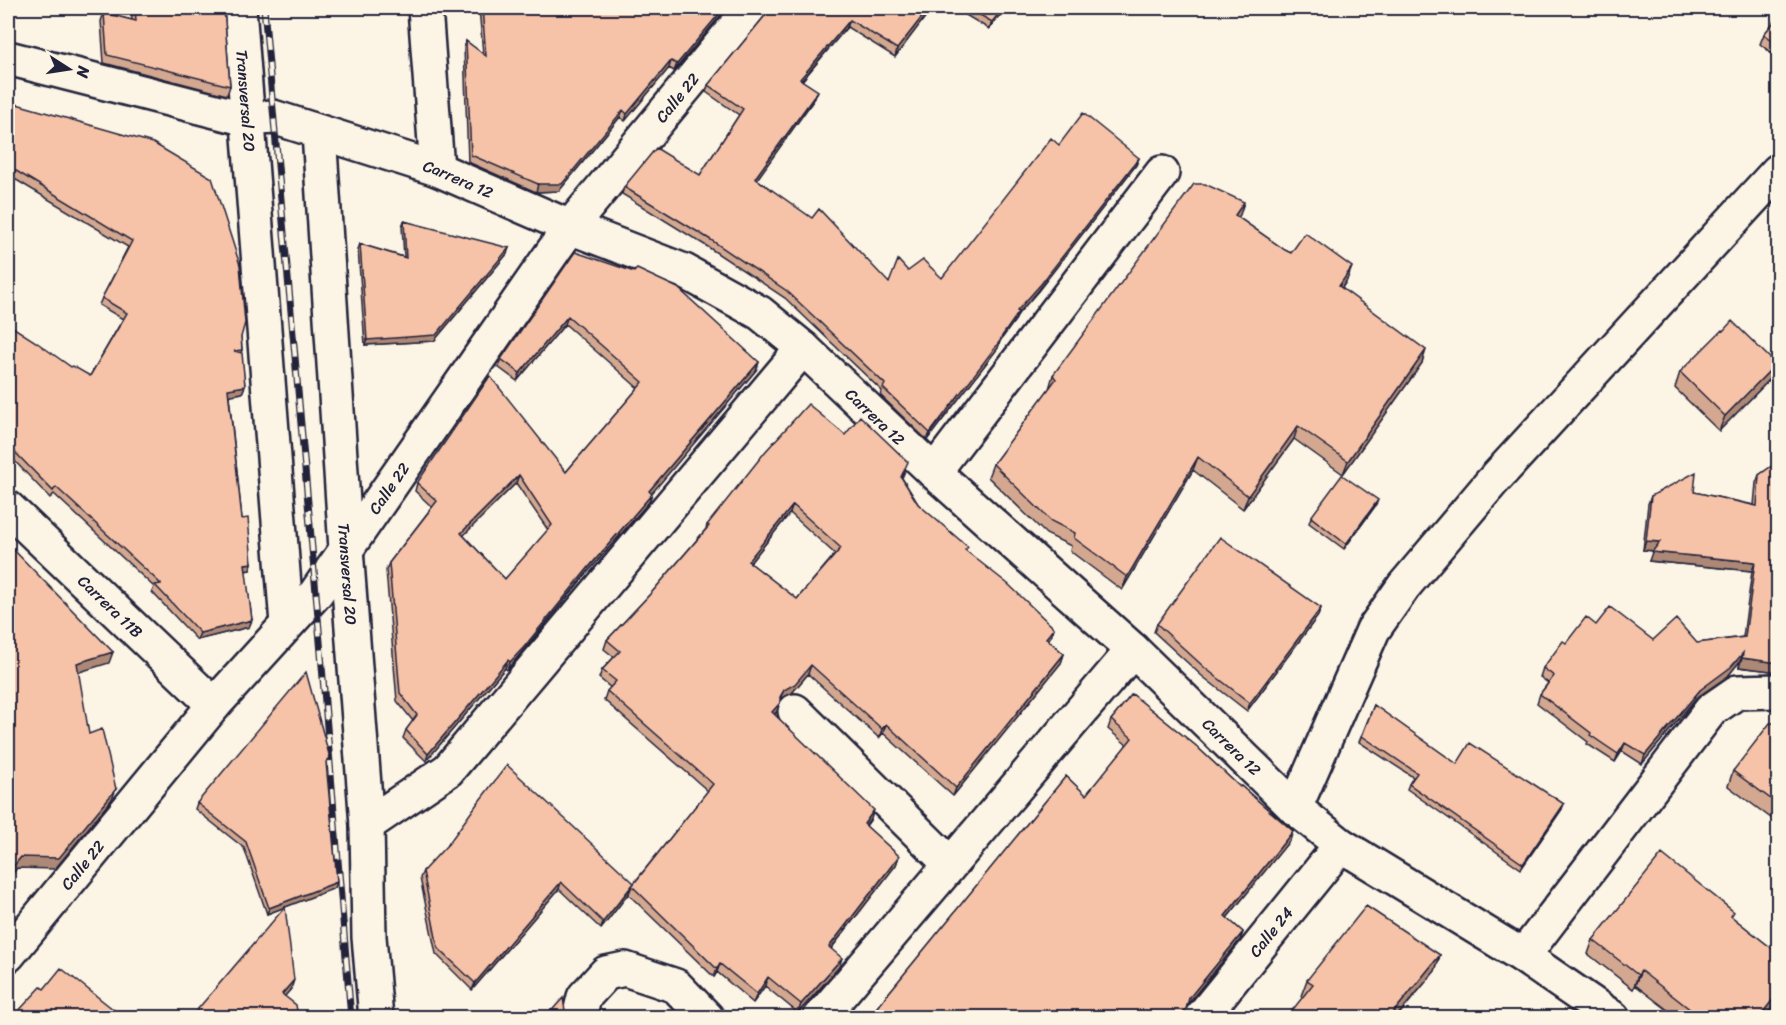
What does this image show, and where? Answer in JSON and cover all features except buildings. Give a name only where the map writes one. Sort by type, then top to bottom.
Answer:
[{"type":"street","name":"Transversal 20","points":[[239,8],[287,624]]},
{"type":"street","points":[[425,8],[437,169]]},
{"type":"street","name":"Calle 22","points":[[8,955],[214,705],[316,593],[570,227],[751,8]]},
{"type":"street","name":"Carrera 12","points":[[8,58],[247,119],[273,117],[437,169],[570,227],[684,271],[760,313],[803,348],[934,472],[1133,650],[1295,808],[1341,845],[1523,956],[1613,1017]]},
{"type":"street","name":"Transversal 20","points":[[319,133],[346,549],[367,825],[369,937],[376,1017]]},
{"type":"street","points":[[1295,808],[1373,630],[1404,586],[1491,483],[1779,171]]},
{"type":"street","points":[[934,472],[1162,173]]},
{"type":"street","points":[[367,825],[448,770],[803,348]]},
{"type":"street","name":"Carrera 11B","points":[[8,508],[214,705]]},
{"type":"street","points":[[820,1017],[1133,650]]},
{"type":"street","points":[[1523,956],[1711,710],[1737,692],[1779,691]]},
{"type":"street","points":[[795,711],[950,864]]},
{"type":"street","name":"Calle 24","points":[[1200,1017],[1341,845]]},
{"type":"street","points":[[579,1017],[584,997],[606,973],[625,969],[676,986],[707,1017]]},
{"type":"railway","points":[[264,8],[351,1018]]}]
